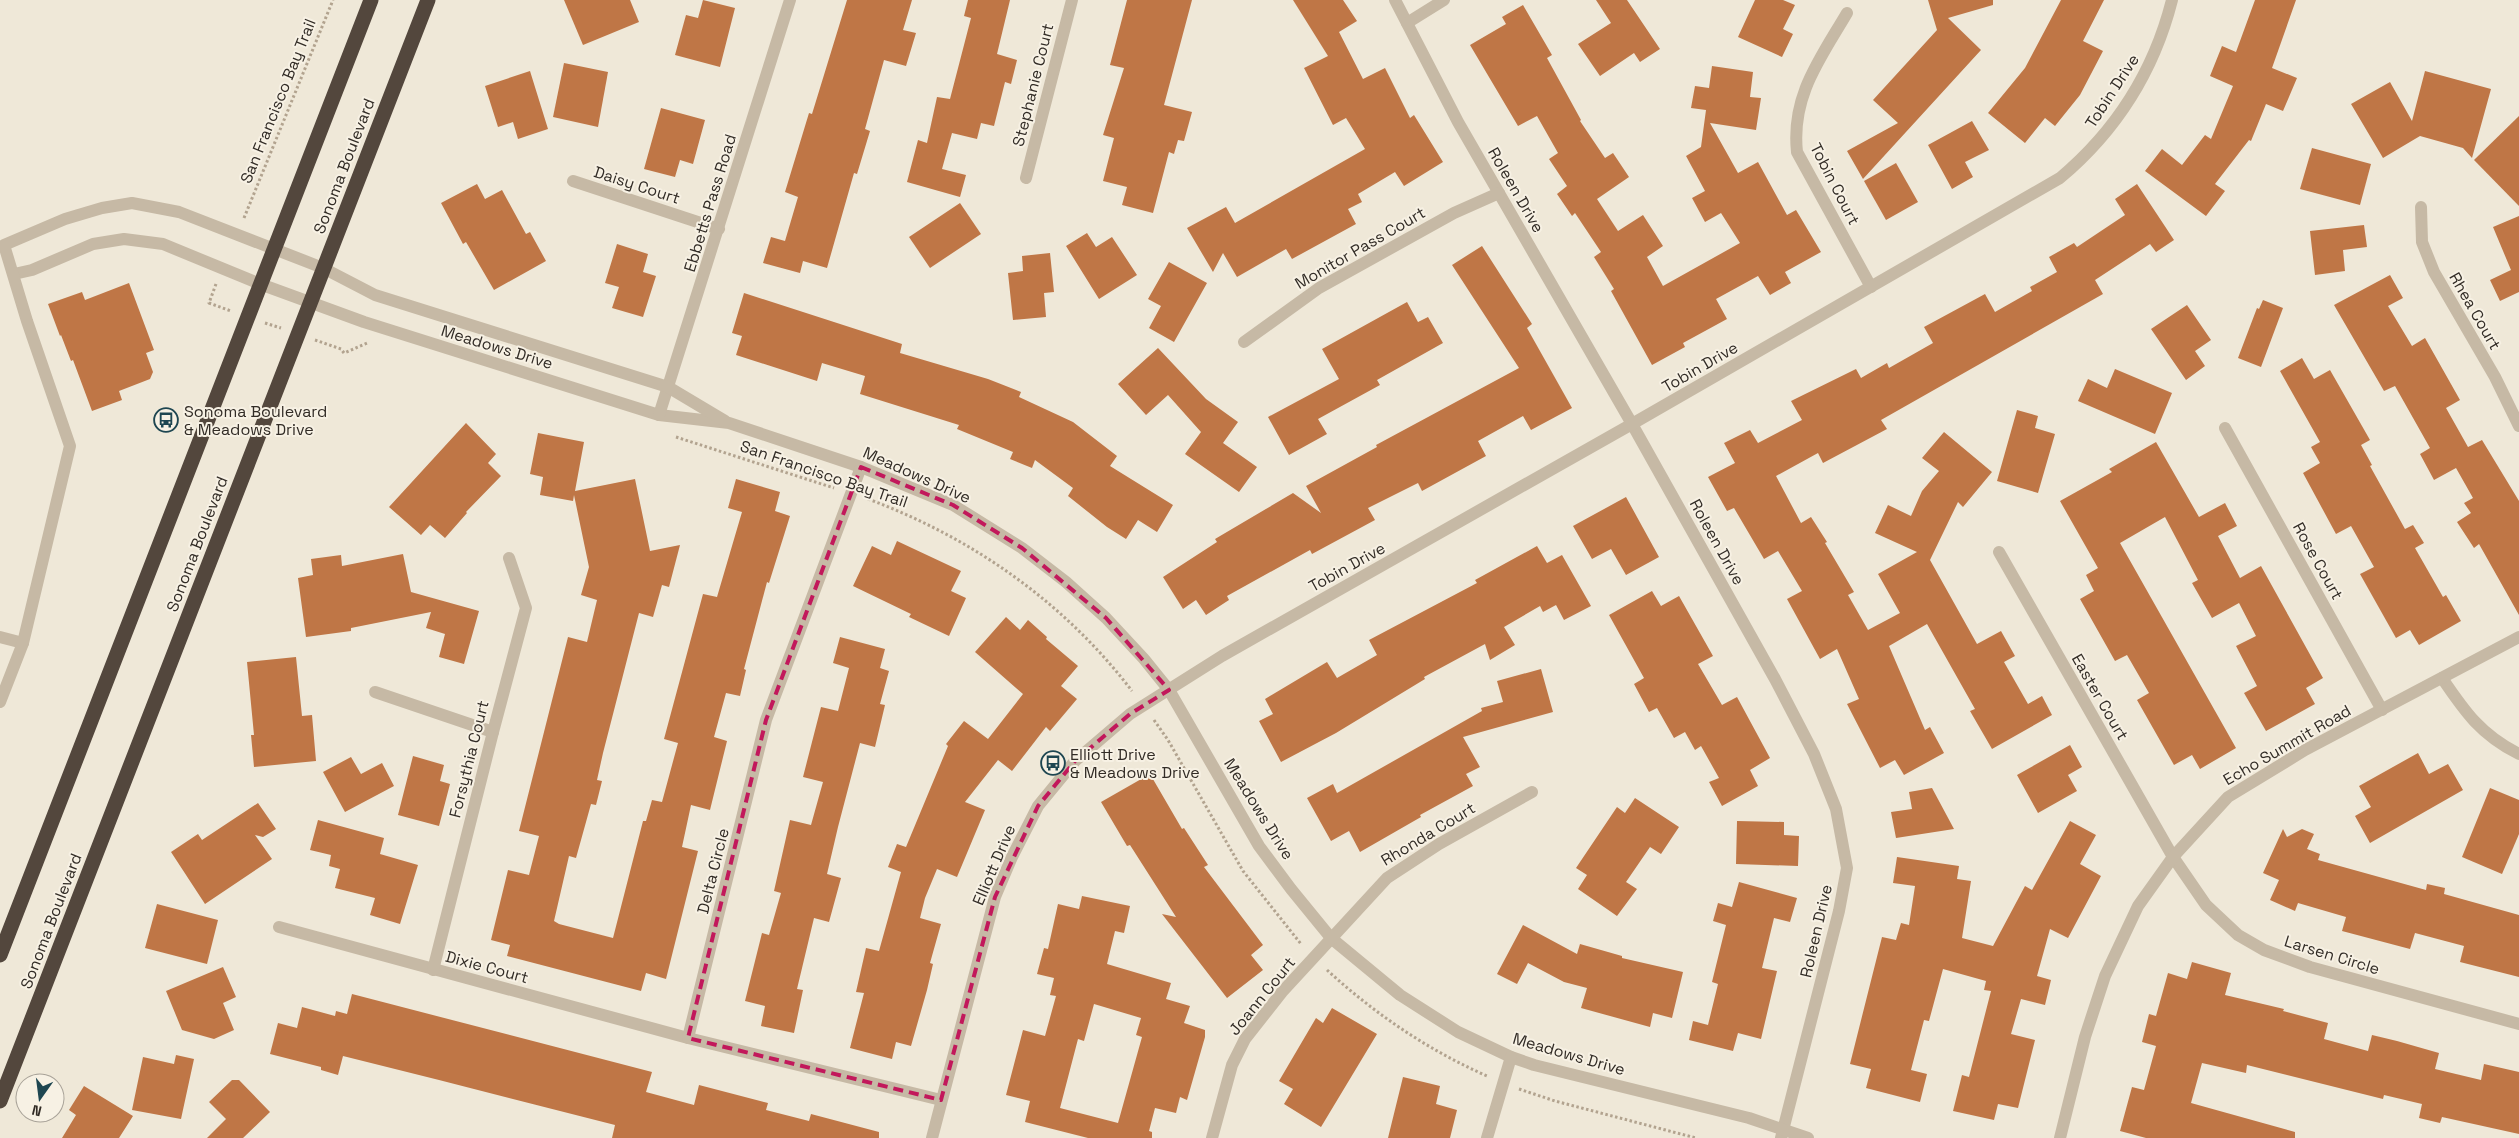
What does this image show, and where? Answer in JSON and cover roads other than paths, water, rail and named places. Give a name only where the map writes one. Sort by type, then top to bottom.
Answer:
[{"type":"highway","points":[[0,955],[371,0]]},
{"type":"highway","name":"Sonoma Boulevard","points":[[0,1101],[428,0]]},
{"type":"street","name":"Ebbetts Pass Road","points":[[659,415],[790,0]]},
{"type":"street","name":"Stephanie Court","points":[[1026,178],[1072,0]]},
{"type":"street","name":"Roleen Drive","points":[[1395,0],[1458,122],[1632,424],[1775,678],[1814,754],[1836,809],[1847,868],[1839,912],[1782,1134]]},
{"type":"street","points":[[1407,23],[1444,0]]},
{"type":"street","name":"Tobin Drive","points":[[1169,690],[1222,656],[1632,424],[2060,178],[2084,158],[2114,125],[2148,70],[2166,23],[2172,0]]},
{"type":"street","name":"Tobin Court","points":[[1847,13],[1806,83],[1795,131],[1797,152],[1871,287]]},
{"type":"street","name":"Daisy Court","points":[[573,181],[719,229]]},
{"type":"street","name":"Monitor Pass Court","points":[[1244,342],[1319,288],[1454,213],[1499,193]]},
{"type":"street","name":"Meadows Drive","points":[[729,423],[668,387],[375,295],[323,268],[179,212],[132,203],[64,218],[4,245],[14,274],[32,270],[93,244],[124,238],[163,244],[310,303],[659,415],[729,423],[861,467],[953,505],[1022,548],[1066,582],[1106,618],[1169,690],[1259,846],[1291,889],[1331,938],[1400,995],[1458,1032],[1511,1057],[1749,1118],[1782,1134],[1808,1138]]},
{"type":"street","name":"Rhea Court","points":[[2421,207],[2422,242],[2434,272],[2495,378],[2519,426]]},
{"type":"street","points":[[0,702],[23,643],[70,446],[26,320],[14,274]]},
{"type":"street","name":"Rose Court","points":[[2225,428],[2382,710]]},
{"type":"street","name":"Delta Circle","points":[[688,1038],[766,720],[861,467]]},
{"type":"street","name":"Easter Court","points":[[1999,552],[2172,857]]},
{"type":"street","name":"Forsythia Court","points":[[433,970],[492,732],[526,608],[509,558]]},
{"type":"street","points":[[0,637],[23,643]]},
{"type":"street","name":"Echo Summit Road","points":[[2060,1138],[2085,1037],[2105,976],[2138,906],[2172,857],[2228,797],[2305,750],[2519,637]]},
{"type":"street","points":[[2442,678],[2467,714],[2498,743],[2519,754]]},
{"type":"street","name":"Elliott Drive","points":[[932,1138],[995,897],[1012,857],[1038,806],[1075,761],[1143,705],[1169,690]]},
{"type":"street","points":[[375,692],[492,732]]},
{"type":"street","name":"Rhonda Court","points":[[1331,938],[1387,878],[1439,844],[1532,792]]},
{"type":"street","name":"Larsen Circle","points":[[2172,857],[2206,905],[2238,935],[2264,950],[2310,967],[2519,1024]]},
{"type":"street","name":"Dixie Court","points":[[278,927],[688,1038]]},
{"type":"street","name":"Joann Court","points":[[1212,1138],[1232,1065],[1245,1039],[1282,992],[1331,938]]},
{"type":"street","points":[[688,1038],[941,1100]]},
{"type":"street","points":[[1487,1138],[1511,1057]]},
{"type":"place","name":"Sonoma Boulevard & Meadows Drive","points":[[166,420]]},
{"type":"place","name":"Elliott Drive & Meadows Drive","points":[[1053,763]]}]
